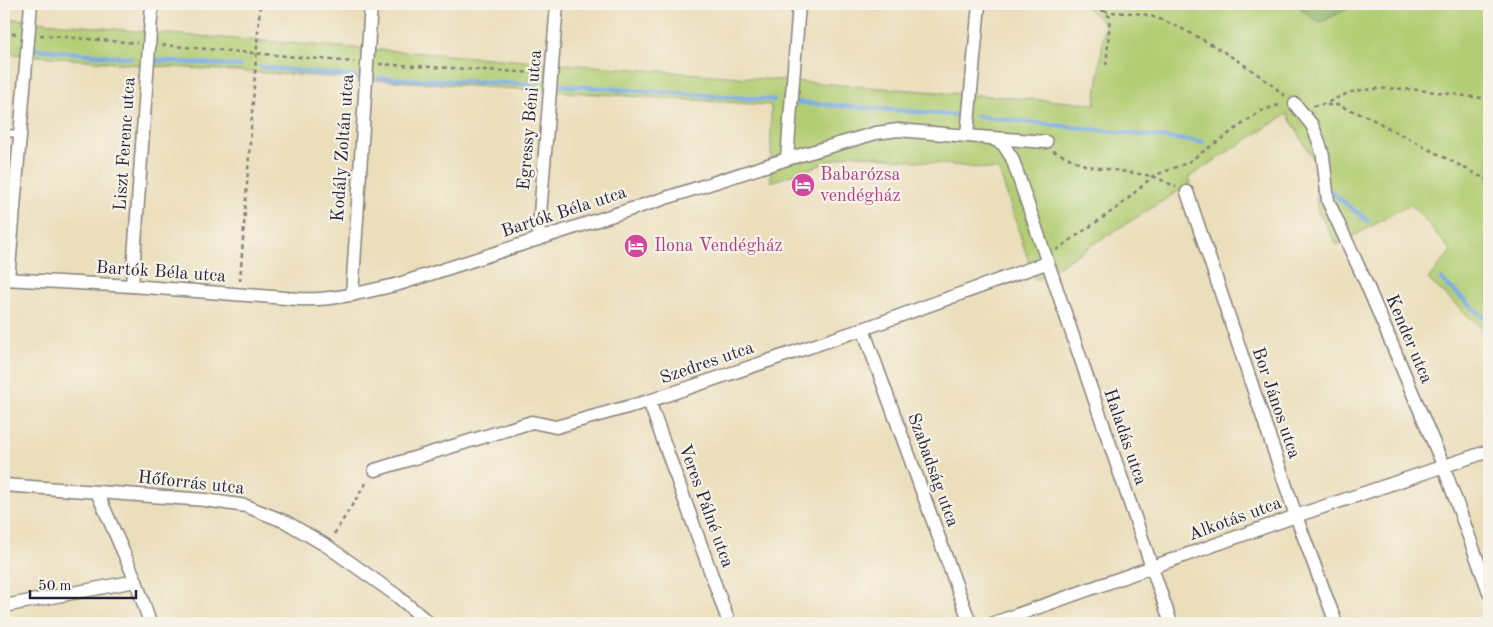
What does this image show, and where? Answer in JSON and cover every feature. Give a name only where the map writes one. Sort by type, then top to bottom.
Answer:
[{"type":"street","points":[[6,280],[21,134],[31,4]]},
{"type":"street","name":"Liszt Ferenc utca","points":[[132,286],[152,4]]},
{"type":"street","name":"Kodály Zoltán utca","points":[[352,295],[371,4]]},
{"type":"street","name":"Egressy Béni utca","points":[[538,239],[556,4]]},
{"type":"street","points":[[787,158],[799,4]]},
{"type":"street","points":[[967,135],[979,4]]},
{"type":"street","name":"Kender utca","points":[[1294,104],[1312,125],[1323,156],[1328,201],[1366,283],[1442,465],[1489,592]]},
{"type":"street","name":"Bartók Béla utca","points":[[6,280],[132,286],[311,300],[352,295],[399,284],[787,158],[888,131],[967,135],[1040,142]]},
{"type":"street","points":[[991,138],[1003,144],[1012,158],[1045,260]]},
{"type":"street","name":"Bor János utca","points":[[1186,192],[1296,516],[1336,623]]},
{"type":"street","name":"Szedres utca","points":[[375,470],[532,422],[556,428],[650,401],[864,329],[1045,260]]},
{"type":"street","name":"Haladás utca","points":[[1045,260],[1171,623]]},
{"type":"street","name":"Szabadság utca","points":[[864,329],[970,623]]},
{"type":"street","name":"Veres Pálné utca","points":[[650,401],[729,623]]},
{"type":"street","name":"Alkotás utca","points":[[994,623],[1442,465],[1489,451]]},
{"type":"street","name":"Hőforrás utca","points":[[4,485],[205,500],[246,506],[286,522],[326,546],[396,595],[429,623]]},
{"type":"street","points":[[97,492],[136,582],[150,623]]},
{"type":"street","points":[[4,606],[136,582]]},
{"type":"lane","points":[[4,133],[21,134]]},
{"type":"path","points":[[239,295],[260,4]]},
{"type":"path","points":[[1095,4],[1110,17],[1106,69]]},
{"type":"path","points":[[1104,11],[1118,14],[1139,13],[1168,22],[1266,79],[1294,104]]},
{"type":"path","points":[[29,34],[366,63],[551,74]]},
{"type":"path","points":[[1325,105],[1354,91],[1397,89],[1489,99]]},
{"type":"path","points":[[1045,260],[1113,211],[1153,176],[1187,163],[1261,111],[1274,105],[1338,105],[1368,117],[1489,182]]},
{"type":"path","points":[[1040,142],[1087,166],[1153,176],[1186,192]]},
{"type":"path","points":[[326,546],[375,470]]},
{"type":"green space","points":[[1083,4],[1295,4],[1319,22],[1358,4],[1489,4],[1489,335],[1428,279],[1451,251],[1411,204],[1337,245],[1317,210],[1315,162],[1287,114],[1189,177],[1191,183],[1035,281],[999,170],[851,154],[771,182],[771,105],[141,65],[4,53],[4,18],[144,32],[1095,104],[1105,24]]},
{"type":"green space","points":[[1295,4],[1358,4],[1319,23]]},
{"type":"waterway","points":[[4,46],[10,47]]},
{"type":"waterway","points":[[34,49],[131,58]]},
{"type":"waterway","points":[[153,60],[240,66]]},
{"type":"waterway","points":[[261,67],[356,77]]},
{"type":"waterway","points":[[379,78],[533,84]]},
{"type":"waterway","points":[[556,85],[774,100]]},
{"type":"waterway","points":[[794,102],[954,115]]},
{"type":"waterway","points":[[976,116],[1203,142]]},
{"type":"waterway","points":[[1331,192],[1368,221]]},
{"type":"waterway","points":[[1441,279],[1489,322]]},
{"type":"place","name":"Babarózsa vendégház","points":[[803,185]]},
{"type":"place","name":"Ilona Vendégház","points":[[636,246]]}]
